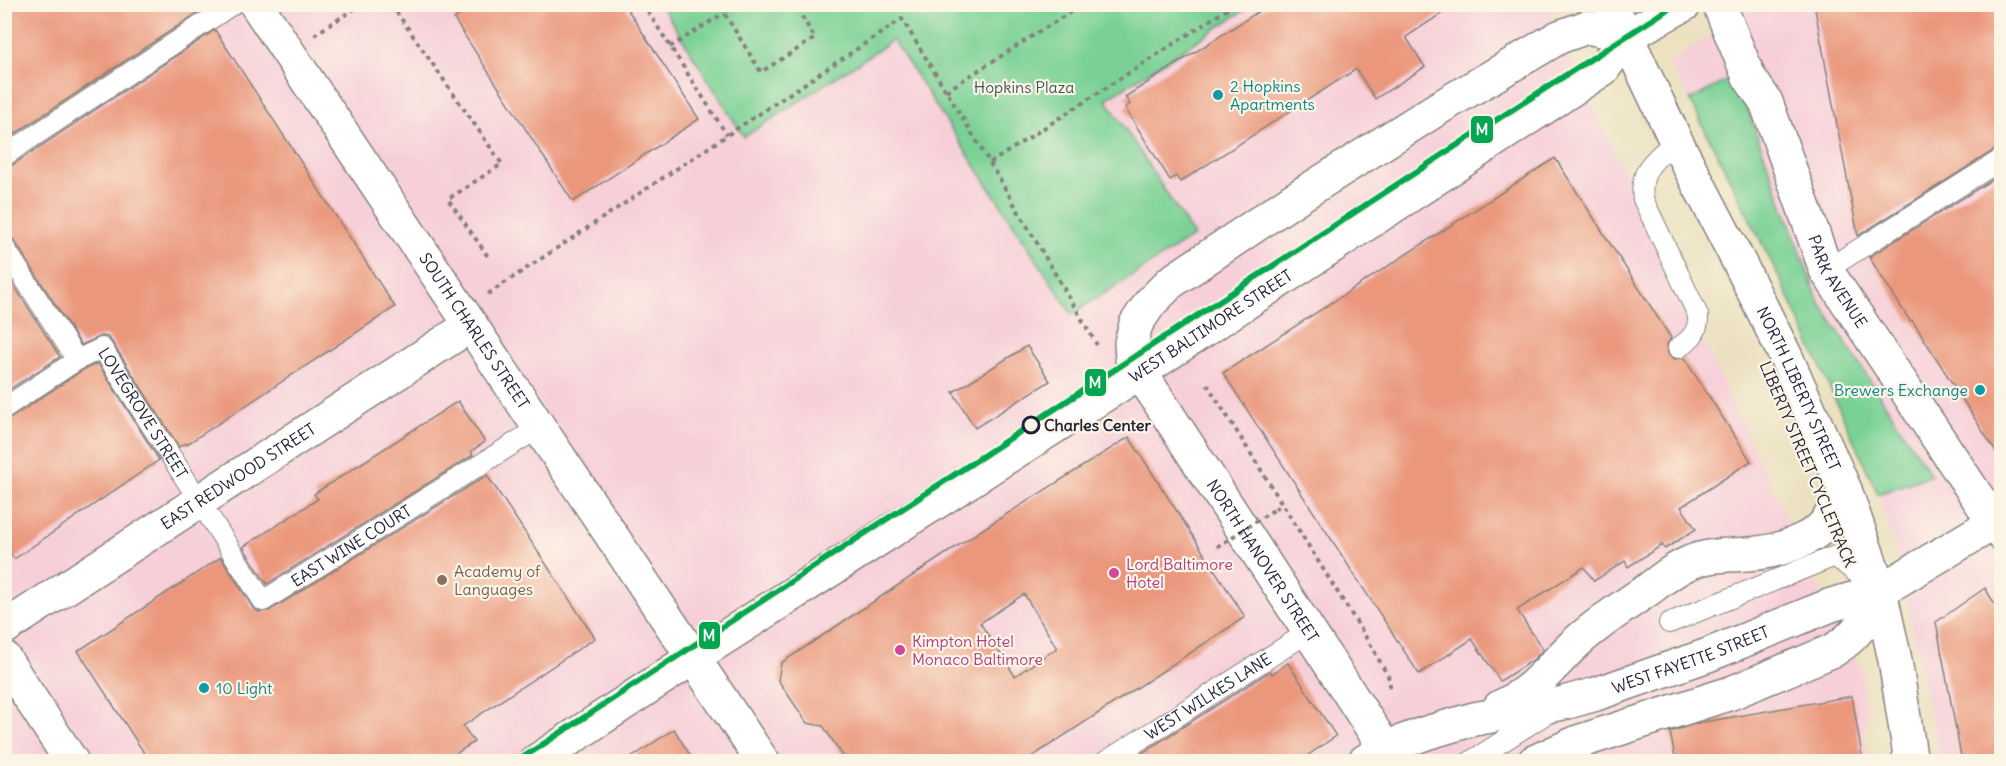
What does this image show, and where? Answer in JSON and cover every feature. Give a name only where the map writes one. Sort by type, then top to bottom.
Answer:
[{"type":"main road","name":"SOUTH CHARLES STREET","points":[[256,4],[763,762]]},
{"type":"main road","name":"NORTH LIBERTY STREET","points":[[1611,4],[1676,141],[1786,357],[1845,490],[1880,591],[1895,660],[1911,762]]},
{"type":"main road","name":"WEST BALTIMORE STREET","points":[[536,762],[694,657],[1140,372],[1603,69],[1627,36],[1685,4]]},
{"type":"main road","name":"PARK AVENUE","points":[[1719,4],[1749,77],[1766,102],[1826,270],[1999,525]]},
{"type":"main road","name":"NORTH HANOVER STREET","points":[[1375,755],[1310,631],[1132,359],[1131,343],[1136,324],[1150,303],[1186,272],[1293,200],[1437,109],[1559,38],[1587,27],[1627,36]]},
{"type":"main road","name":"EAST REDWOOD STREET","points":[[4,628],[200,501],[467,318]]},
{"type":"main road","points":[[1474,719],[1515,700],[1536,684],[1578,641],[1677,569],[1692,561],[1707,557],[1759,553],[1784,548],[1824,525],[1845,490]]},
{"type":"main road","name":"WEST FAYETTE STREET","points":[[1375,755],[1474,719],[1564,703],[1708,655],[1831,605],[1880,591],[1999,525]]},
{"type":"main road","points":[[1540,759],[1578,742],[1731,693],[1834,650],[1861,628],[1880,591]]},
{"type":"main road","points":[[4,658],[72,762]]},
{"type":"main road","points":[[1540,759],[1573,729],[1583,705],[1596,694]]},
{"type":"lane","points":[[4,156],[233,4]]},
{"type":"lane","points":[[1627,36],[1647,4]]},
{"type":"lane","points":[[1676,141],[1653,160],[1644,174],[1641,187],[1643,199],[1698,315],[1698,325],[1694,335],[1678,348]]},
{"type":"lane","points":[[1826,270],[2001,159]]},
{"type":"lane","points":[[4,248],[77,360],[4,408]]},
{"type":"lane","name":"LOVEGROVE STREET","points":[[77,360],[102,348],[200,501]]},
{"type":"lane","name":"EAST WINE COURT","points":[[200,501],[262,601],[540,428]]},
{"type":"lane","points":[[1668,623],[1835,556],[1880,591]]},
{"type":"lane","name":"WEST WILKES LANE","points":[[1104,762],[1310,631]]},
{"type":"lane","points":[[1470,762],[1564,703]]},
{"type":"path","points":[[288,52],[362,4]]},
{"type":"path","points":[[391,4],[502,164],[448,199],[489,258]]},
{"type":"path","points":[[643,4],[727,135]]},
{"type":"path","points":[[670,47],[738,4]]},
{"type":"path","points":[[724,13],[761,72],[815,38],[794,4]]},
{"type":"path","points":[[946,91],[1083,4]]},
{"type":"path","points":[[990,164],[1235,4]]},
{"type":"path","points":[[467,318],[727,135],[902,19],[1099,349]]},
{"type":"path","points":[[1207,384],[1372,647],[1390,680],[1390,696]]},
{"type":"path","points":[[1217,547],[1282,504]]},
{"type":"shaded area","points":[[4,5],[1568,5],[1550,15],[1851,654],[1862,667],[1867,718],[1864,734],[1869,761],[5,761]]},
{"type":"shaded area","points":[[1758,5],[2001,5],[2001,761],[1940,761],[1895,547],[1878,494],[1931,474],[1818,300],[1735,76],[1690,100],[1667,64]]},
{"type":"green space","name":"Hopkins Plaza","points":[[661,5],[1253,5],[1106,99],[1194,236],[1072,314],[893,40],[744,137]]},
{"type":"green space","points":[[1735,76],[1818,300],[1931,475],[1878,494],[1785,289],[1690,100]]},
{"type":"building","points":[[4,4],[198,4],[202,10],[4,141]]},
{"type":"building","points":[[476,4],[624,4],[699,119],[573,202],[454,19]]},
{"type":"building","name":"2 Hopkins Apartments","points":[[1270,4],[1456,4],[1406,37],[1425,67],[1375,99],[1356,69],[1180,182],[1176,176],[1170,180],[1125,108],[1130,104],[1125,97]]},
{"type":"building","points":[[1814,4],[2001,4],[2001,147],[1858,236]]},
{"type":"building","points":[[215,30],[395,307],[186,445],[185,443],[179,447],[112,342],[102,336],[81,345],[14,240],[4,235],[4,168],[11,166]]},
{"type":"building","points":[[1555,158],[1671,338],[1667,344],[1668,354],[1674,359],[1684,358],[1751,461],[1681,507],[1696,529],[1665,549],[1662,545],[1628,567],[1625,561],[1594,581],[1584,567],[1517,610],[1543,650],[1533,660],[1500,681],[1472,639],[1419,674],[1223,373]]},
{"type":"building","points":[[2001,174],[2001,460],[1869,257]]},
{"type":"building","points":[[4,270],[60,357],[4,393]]},
{"type":"building","points":[[1027,346],[1050,381],[975,428],[953,392]]},
{"type":"building","points":[[98,363],[159,460],[14,559],[4,544],[4,420],[11,418],[83,370]]},
{"type":"building","points":[[458,401],[485,442],[471,451],[473,455],[267,584],[243,547],[318,499],[314,494]]},
{"type":"building","points":[[1129,437],[1245,617],[1024,762],[847,762],[823,726],[807,723],[778,680],[781,663],[983,529]],"holes":[[[1024,594],[1057,648],[1015,676],[980,623]]]},
{"type":"building","points":[[487,475],[595,638],[463,726],[474,742],[443,762],[150,762],[78,651],[221,557],[253,608],[258,612],[269,611]]},
{"type":"building","points":[[1985,588],[2001,615],[2001,762],[1962,762],[1936,622]]},
{"type":"building","points":[[1288,663],[1336,736],[1298,762],[1128,762],[1270,671],[1272,674]]},
{"type":"building","points":[[1852,696],[1863,762],[1676,762],[1670,732],[1698,723]]},
{"type":"building","points":[[674,729],[694,762],[625,762]]},
{"type":"transit line","name":"M","points":[[516,762],[1676,4]]},
{"type":"place","name":"2 Hopkins Apartments","points":[[1218,95]]},
{"type":"place","name":"Brewers Exchange","points":[[1980,390]]},
{"type":"place","name":"Charles Center","points":[[1031,425]]},
{"type":"place","name":"Lord Baltimore Hotel","points":[[1114,573]]},
{"type":"place","name":"Academy of Languages","points":[[442,580]]},
{"type":"place","name":"Kimpton Hotel Monaco Baltimore","points":[[900,650]]},
{"type":"place","name":"10 Light","points":[[204,688]]}]
